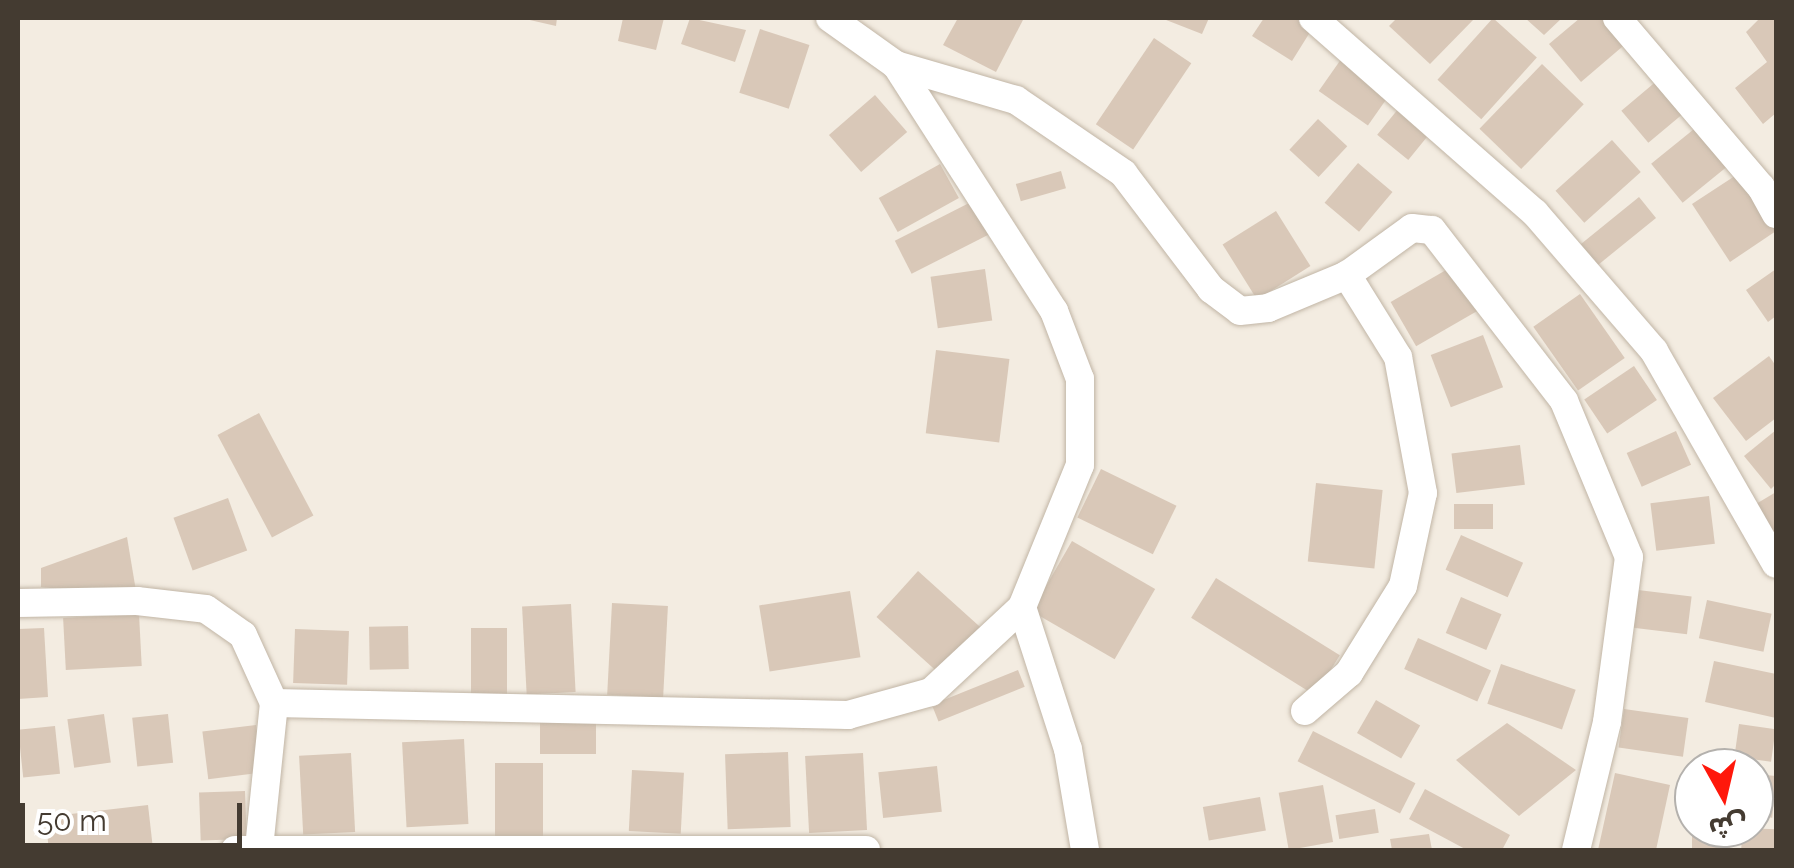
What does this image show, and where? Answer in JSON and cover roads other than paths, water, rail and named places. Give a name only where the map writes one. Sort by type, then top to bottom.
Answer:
[{"type":"street","points":[[830,18],[896,65],[1016,100],[1123,173],[1210,289],[1240,311],[1268,308],[1348,276],[1412,228],[1432,230],[1564,401],[1629,557],[1606,722],[1576,850]]},
{"type":"street","points":[[1313,18],[1535,212],[1642,337],[1776,564]]},
{"type":"street","points":[[1616,18],[1761,187],[1776,214]]},
{"type":"street","points":[[274,703],[848,714],[930,692],[1022,607],[1080,464],[1080,379],[1054,311],[896,65]]},
{"type":"street","points":[[1305,711],[1349,673],[1403,586],[1424,492],[1398,357],[1348,276]]},
{"type":"street","points":[[18,603],[137,601],[206,609],[243,635],[274,703],[259,850]]},
{"type":"street","points":[[1022,607],[1068,750],[1084,850]]},
{"type":"street","points":[[234,850],[866,850]]}]
